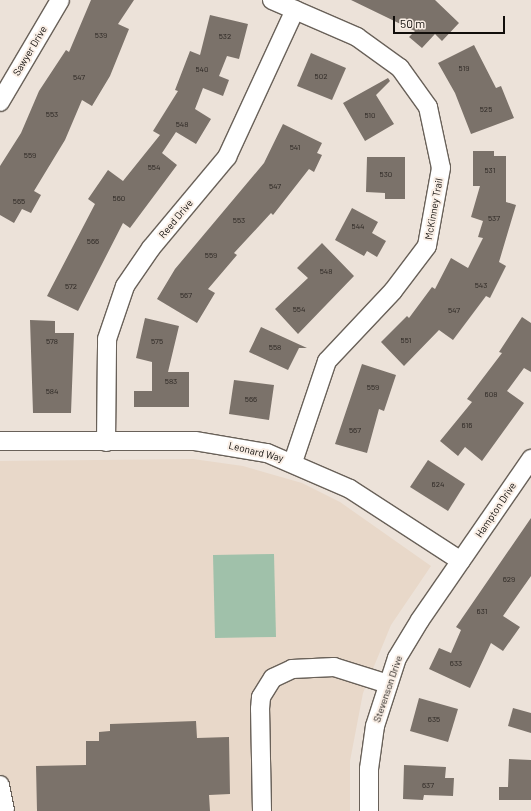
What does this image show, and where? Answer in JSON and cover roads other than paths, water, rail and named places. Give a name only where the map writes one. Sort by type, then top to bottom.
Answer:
[{"type":"street","name":"Sawyer Drive","points":[[0,102],[60,0]]},
{"type":"street","name":"McKinney Trail","points":[[272,0],[357,37],[400,68],[428,108],[441,168],[427,246],[393,291],[327,361],[293,462]]},
{"type":"street","name":"Reed Drive","points":[[106,442],[107,339],[126,286],[151,248],[228,157],[295,10]]},
{"type":"street","name":"Leonard Way","points":[[0,442],[217,443],[293,462],[367,498],[461,562]]},
{"type":"street","name":"Hampton Drive","points":[[461,562],[531,459]]},
{"type":"street","name":"Stevenson Drive","points":[[369,811],[372,747],[388,684],[408,639],[461,562]]},
{"type":"street","points":[[262,811],[262,697],[273,678],[292,669],[347,669],[388,684]]},
{"type":"street","points":[[0,785],[5,811]]}]
